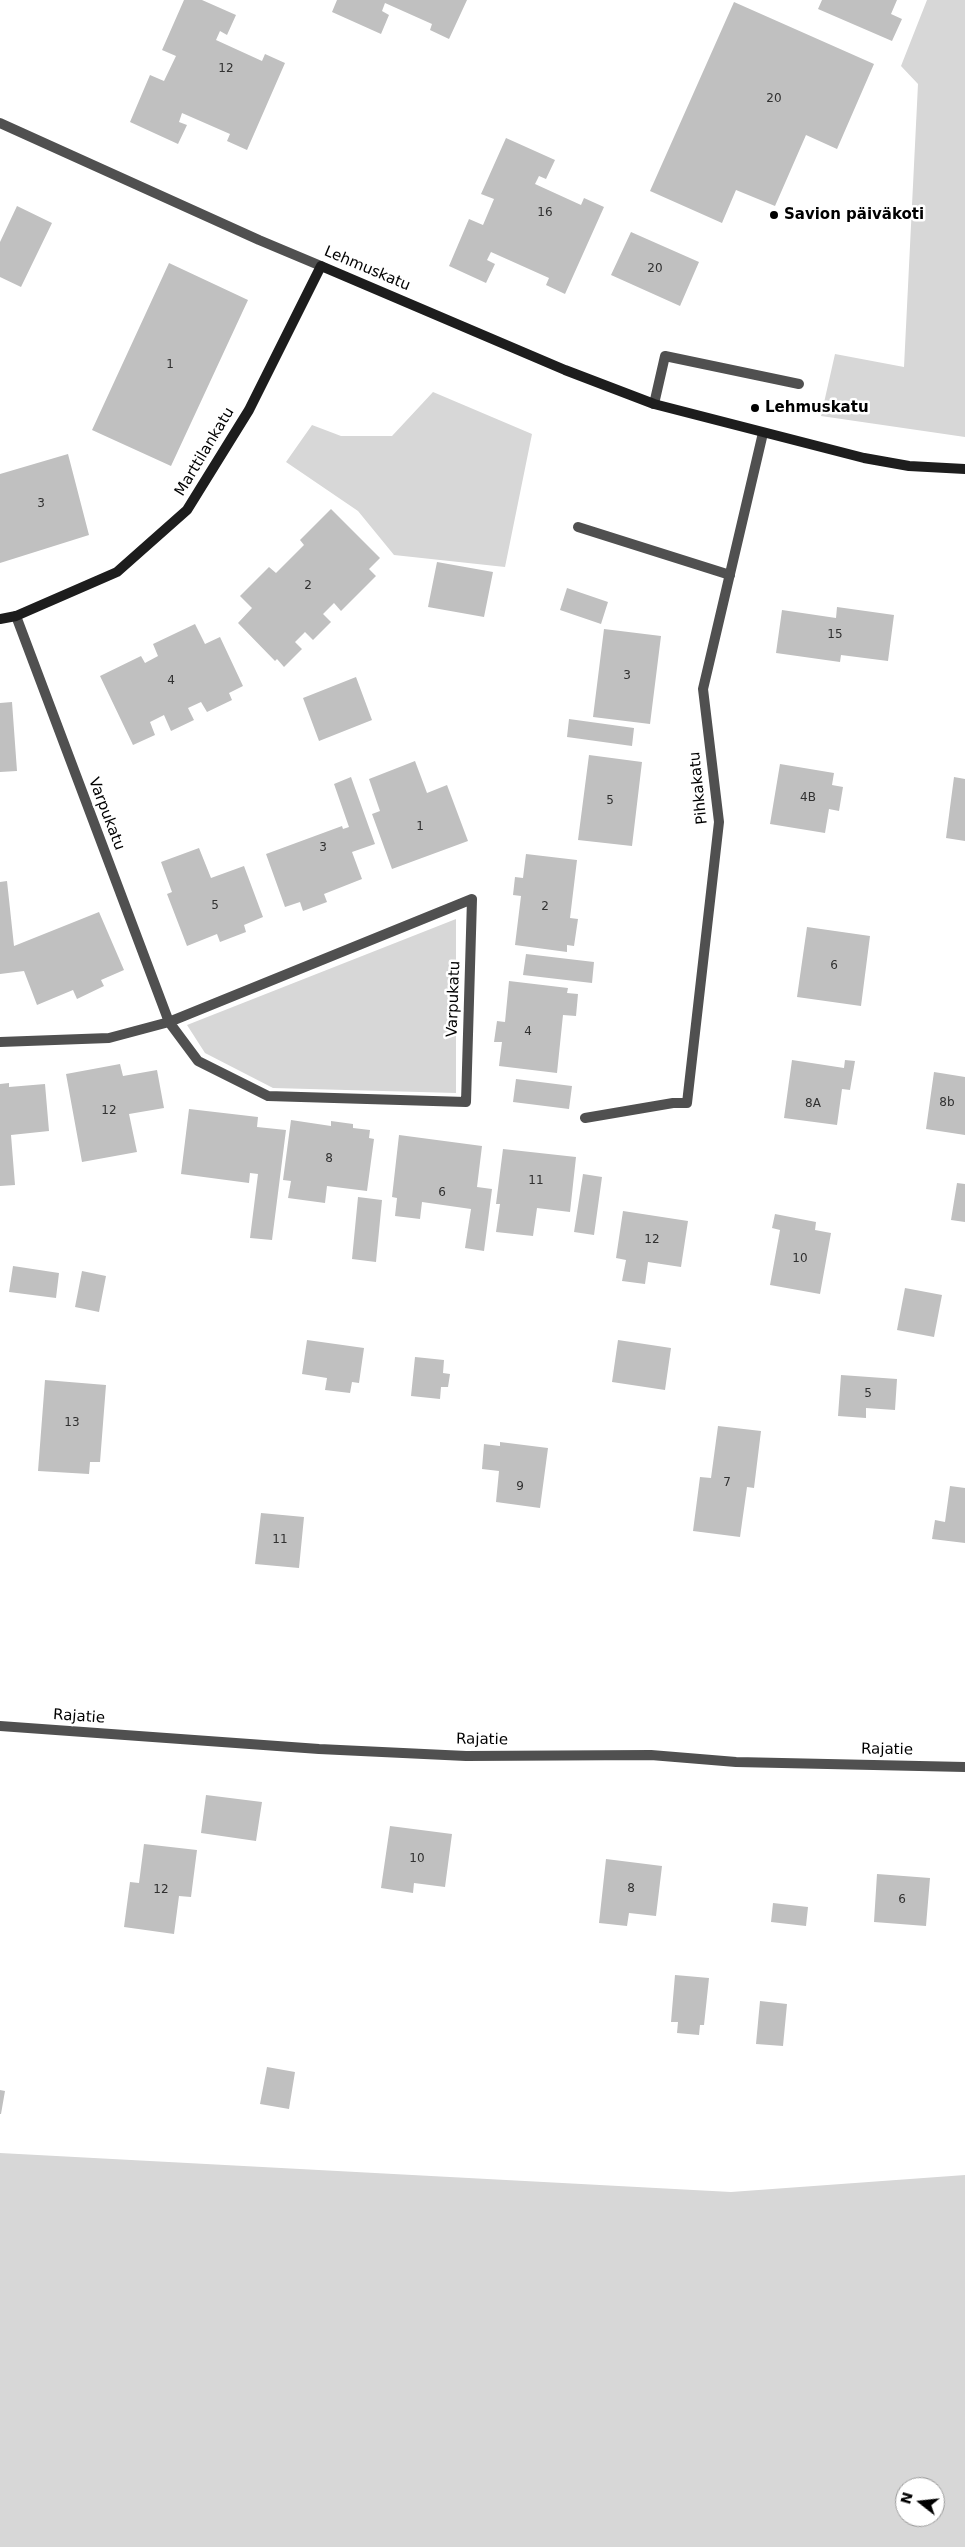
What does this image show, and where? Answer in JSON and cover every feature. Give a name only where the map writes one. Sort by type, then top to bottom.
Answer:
[{"type":"street","name":"Lehmuskatu","points":[[0,123],[251,236],[565,370],[654,404],[864,458],[909,466],[965,469]]},
{"type":"street","name":"Marttilankatu","points":[[0,619],[16,616],[117,572],[187,510],[249,410],[321,266]]},
{"type":"street","points":[[654,404],[665,356],[799,384]]},
{"type":"street","name":"Pihkakatu","points":[[585,1118],[672,1103],[687,1103],[719,822],[703,689],[763,433]]},
{"type":"street","points":[[578,527],[730,575]]},
{"type":"street","name":"Varpukatu","points":[[0,1042],[109,1038],[169,1022],[472,899],[466,1102],[268,1096],[198,1061],[169,1022],[16,616]]},
{"type":"street","name":"Rajatie","points":[[0,1726],[279,1746],[456,1755],[651,1755],[736,1762],[965,1767]]},
{"type":"shaded area","points":[[927,0],[965,0],[965,437],[821,416],[835,354],[904,367],[918,84],[901,66]]},
{"type":"shaded area","points":[[433,392],[532,434],[505,567],[394,555],[358,511],[286,462],[312,425],[341,436],[392,436]]},
{"type":"shaded area","points":[[456,919],[456,1093],[273,1088],[205,1053],[187,1025]]},
{"type":"shaded area","points":[[0,2153],[731,2192],[965,2175],[965,2547],[0,2547]]},
{"type":"building","points":[[184,0],[202,0],[236,15],[227,35],[220,31],[216,40],[262,61],[265,54],[285,63],[247,150],[227,141],[230,134],[182,113],[179,122],[187,125],[178,144],[130,122],[150,75],[164,81],[176,56],[162,50]]},
{"type":"building","points":[[337,0],[467,0],[449,39],[430,30],[432,24],[385,3],[382,11],[389,15],[381,34],[332,12]]},
{"type":"building","points":[[822,0],[897,0],[891,14],[902,19],[892,41],[818,9]]},
{"type":"building","points":[[734,2],[874,64],[837,149],[806,135],[775,206],[736,190],[722,223],[650,191]]},
{"type":"building","points":[[506,138],[555,160],[546,179],[539,176],[535,184],[581,205],[584,198],[604,207],[565,294],[546,285],[549,278],[491,252],[487,260],[495,264],[486,283],[449,266],[469,219],[483,225],[494,199],[481,194]]},
{"type":"building","points":[[17,206],[52,223],[21,287],[0,277],[0,242]]},
{"type":"building","points":[[631,232],[699,262],[680,306],[611,275]]},
{"type":"building","points":[[169,263],[248,300],[171,466],[92,430]]},
{"type":"building","points":[[68,454],[89,535],[0,563],[0,474]]},
{"type":"building","points":[[331,509],[380,558],[369,569],[376,576],[341,611],[334,603],[323,614],[331,622],[313,640],[305,632],[295,642],[302,649],[284,667],[277,659],[275,661],[238,623],[252,608],[240,596],[269,567],[276,573],[304,545],[300,540]]},
{"type":"building","points":[[437,562],[493,572],[484,617],[428,607]]},
{"type":"building","points":[[567,588],[608,602],[601,624],[560,610]]},
{"type":"building","points":[[837,607],[894,615],[888,661],[841,655],[840,662],[776,653],[782,610],[836,618]]},
{"type":"building","points":[[195,624],[205,644],[220,637],[243,686],[229,693],[232,700],[207,712],[201,702],[188,708],[194,720],[171,731],[164,715],[150,722],[155,735],[133,745],[100,676],[141,656],[145,663],[158,656],[153,644]]},
{"type":"building","points":[[604,629],[661,636],[650,724],[593,717]]},
{"type":"building","points":[[356,677],[372,720],[319,741],[303,698]]},
{"type":"building","points":[[12,702],[17,771],[0,772],[0,703]]},
{"type":"building","points":[[569,719],[634,728],[632,746],[567,737]]},
{"type":"building","points":[[589,755],[642,762],[632,846],[578,840]]},
{"type":"building","points":[[415,761],[427,793],[447,785],[468,841],[392,869],[372,814],[380,811],[369,779]]},
{"type":"building","points":[[780,764],[834,773],[832,785],[843,787],[839,811],[829,809],[825,833],[770,824]]},
{"type":"building","points":[[351,777],[375,844],[352,852],[362,879],[324,894],[327,902],[303,911],[300,902],[285,907],[266,854],[342,826],[343,829],[349,827],[334,784]]},
{"type":"building","points":[[954,777],[965,779],[965,841],[946,838]]},
{"type":"building","points":[[199,848],[211,878],[244,866],[263,917],[244,925],[246,932],[220,942],[217,934],[187,946],[167,894],[172,892],[161,862]]},
{"type":"building","points":[[526,854],[577,860],[570,918],[578,919],[574,946],[567,945],[567,952],[515,945],[521,896],[513,895],[515,877],[523,878]]},
{"type":"building","points":[[7,881],[14,946],[99,912],[124,970],[101,980],[104,986],[77,999],[73,990],[37,1005],[24,971],[0,974],[0,882]]},
{"type":"building","points":[[807,927],[870,936],[861,1006],[797,997]]},
{"type":"building","points":[[526,954],[594,962],[592,983],[523,975]]},
{"type":"building","points":[[509,981],[568,988],[567,993],[578,994],[576,1016],[563,1015],[557,1073],[499,1066],[502,1042],[494,1042],[497,1021],[505,1022]]},
{"type":"building","points":[[792,1060],[844,1068],[845,1060],[855,1061],[850,1090],[842,1089],[837,1125],[784,1118]]},
{"type":"building","points":[[120,1064],[123,1076],[157,1070],[164,1108],[129,1114],[137,1152],[82,1162],[66,1074]]},
{"type":"building","points":[[934,1072],[965,1077],[965,1135],[926,1129]]},
{"type":"building","points":[[516,1079],[572,1086],[569,1109],[513,1102]]},
{"type":"building","points":[[9,1083],[9,1087],[45,1084],[49,1131],[11,1135],[15,1185],[0,1186],[0,1084]]},
{"type":"building","points":[[189,1109],[258,1117],[257,1127],[286,1130],[272,1240],[250,1238],[258,1174],[250,1173],[249,1183],[181,1174]]},
{"type":"building","points":[[291,1120],[331,1126],[331,1121],[353,1124],[353,1128],[370,1130],[369,1138],[374,1139],[367,1191],[327,1186],[325,1203],[288,1198],[291,1181],[283,1180]]},
{"type":"building","points":[[399,1135],[482,1146],[477,1187],[492,1189],[484,1251],[465,1248],[471,1209],[422,1202],[420,1219],[395,1216],[397,1198],[392,1197]]},
{"type":"building","points":[[503,1149],[576,1157],[570,1212],[537,1208],[533,1236],[496,1232],[500,1204],[496,1204]]},
{"type":"building","points":[[583,1174],[602,1177],[594,1235],[574,1232]]},
{"type":"building","points":[[957,1183],[965,1184],[965,1222],[951,1220]]},
{"type":"building","points":[[358,1197],[382,1200],[376,1262],[352,1259]]},
{"type":"building","points":[[623,1211],[688,1221],[681,1267],[648,1262],[645,1284],[622,1281],[626,1260],[616,1258]]},
{"type":"building","points":[[775,1214],[816,1222],[815,1230],[831,1233],[820,1294],[770,1285],[780,1230],[772,1228]]},
{"type":"building","points":[[13,1266],[59,1273],[56,1298],[9,1292]]},
{"type":"building","points":[[82,1271],[106,1276],[99,1312],[75,1307]]},
{"type":"building","points":[[905,1288],[942,1295],[934,1337],[897,1330]]},
{"type":"building","points":[[307,1340],[364,1348],[359,1383],[352,1382],[350,1393],[325,1390],[327,1378],[302,1374]]},
{"type":"building","points":[[618,1340],[671,1348],[665,1390],[612,1382]]},
{"type":"building","points":[[415,1357],[444,1360],[443,1373],[450,1374],[448,1387],[441,1387],[440,1399],[411,1396]]},
{"type":"building","points":[[841,1375],[897,1379],[895,1410],[866,1408],[866,1418],[838,1416]]},
{"type":"building","points":[[45,1380],[106,1385],[100,1462],[90,1462],[89,1474],[38,1471]]},
{"type":"building","points":[[718,1426],[761,1431],[754,1488],[747,1487],[740,1537],[693,1531],[700,1477],[711,1478]]},
{"type":"building","points":[[500,1442],[548,1448],[540,1508],[496,1502],[499,1471],[482,1469],[484,1444],[500,1446]]},
{"type":"building","points":[[950,1486],[965,1488],[965,1543],[932,1539],[935,1520],[945,1522]]},
{"type":"building","points":[[261,1513],[304,1517],[299,1568],[255,1564]]},
{"type":"building","points":[[206,1795],[262,1802],[256,1841],[201,1833]]},
{"type":"building","points":[[390,1826],[452,1834],[445,1887],[414,1883],[413,1893],[381,1888]]},
{"type":"building","points":[[144,1844],[197,1850],[191,1897],[179,1896],[174,1934],[124,1927],[130,1882],[139,1883]]},
{"type":"building","points":[[606,1859],[662,1866],[656,1916],[629,1913],[627,1926],[599,1923]]},
{"type":"building","points":[[877,1874],[930,1878],[926,1926],[874,1922]]},
{"type":"building","points":[[773,1903],[808,1907],[806,1926],[771,1922]]},
{"type":"building","points":[[675,1975],[709,1978],[704,2025],[700,2025],[699,2035],[677,2033],[678,2022],[671,2022]]},
{"type":"building","points":[[760,2001],[787,2004],[783,2046],[756,2044]]},
{"type":"building","points":[[267,2067],[295,2072],[289,2109],[260,2104]]},
{"type":"building","points":[[0,2090],[5,2091],[1,2114],[0,2114]]},
{"type":"place","name":"Savion päiväkoti","points":[[774,215]]},
{"type":"place","name":"Lehmuskatu","points":[[755,408]]}]
